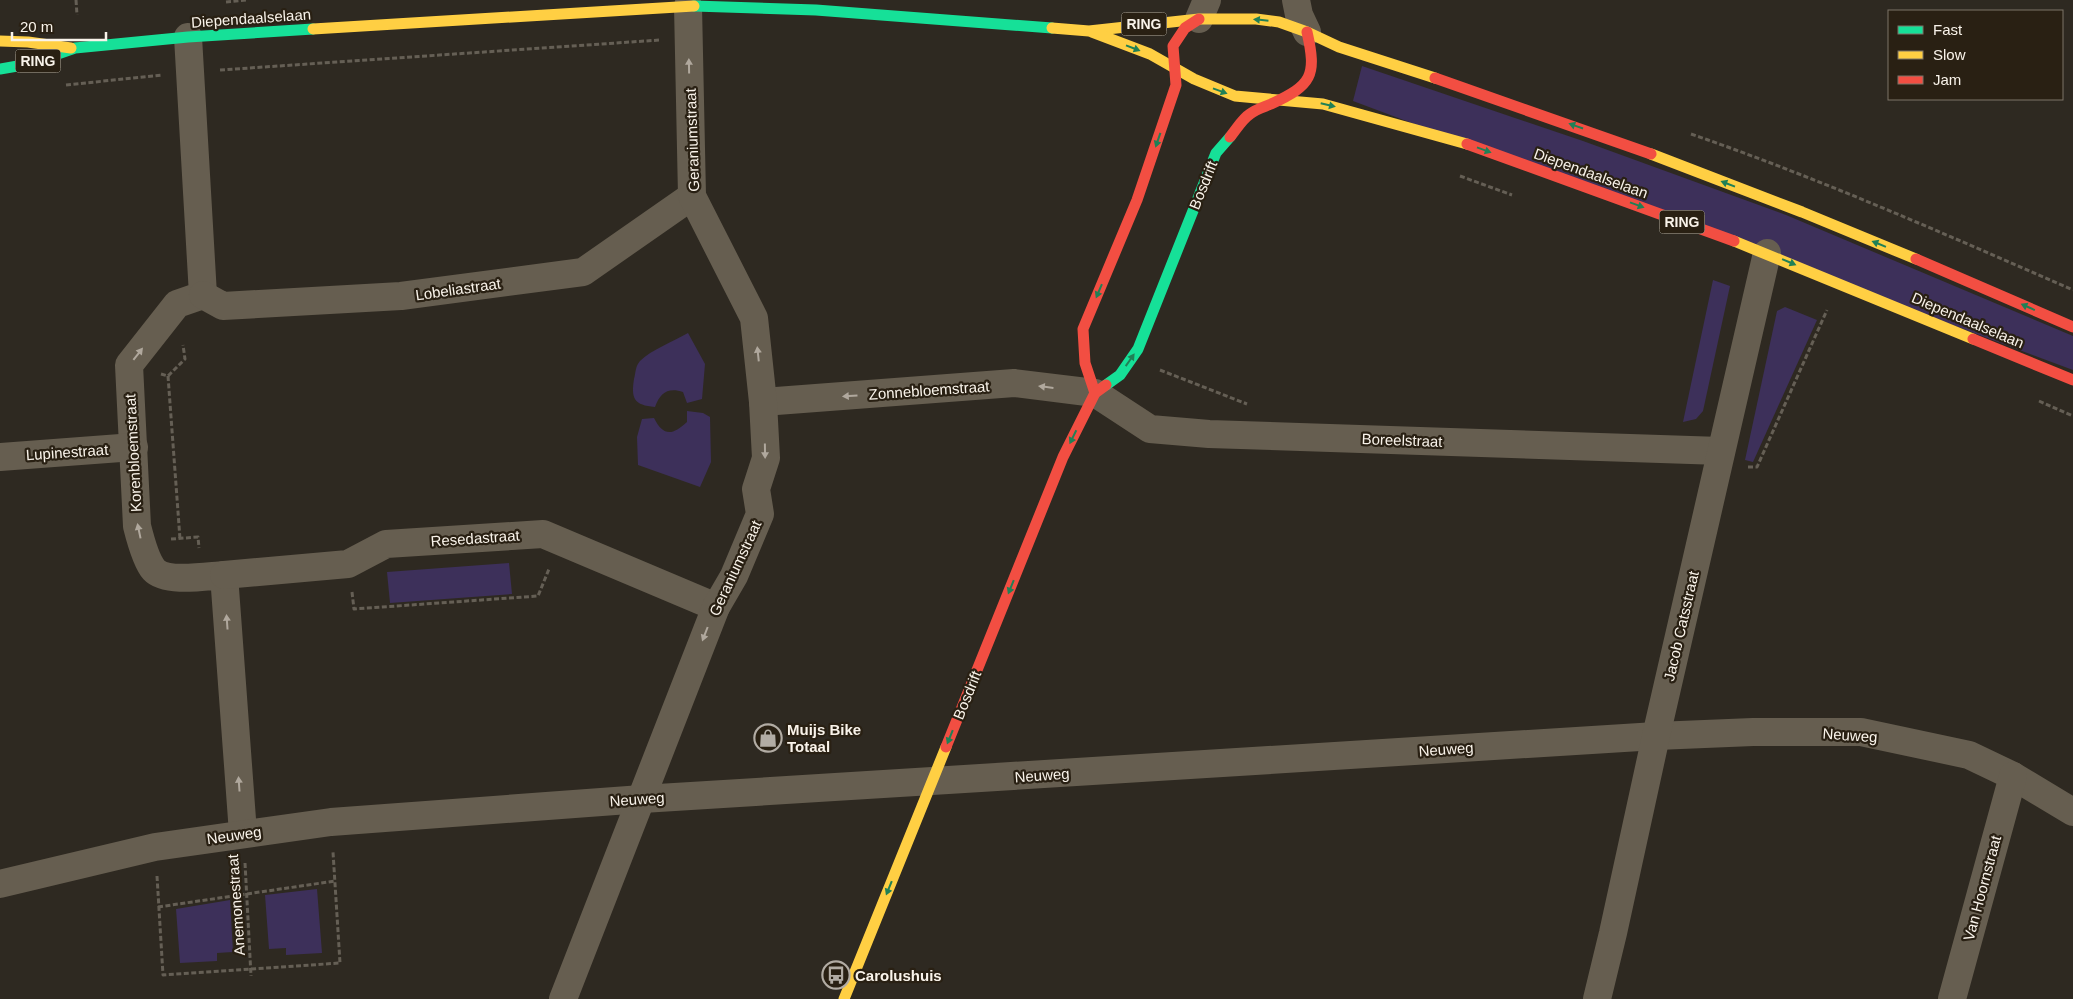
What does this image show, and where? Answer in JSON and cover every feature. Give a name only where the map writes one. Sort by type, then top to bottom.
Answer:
[{"type":"main road","name":"Diependaalselaan","points":[[0,41],[28,42],[75,48],[188,37],[688,6],[816,5],[1088,31],[1150,54],[1176,70],[1213,88],[1235,96],[1279,102],[1323,104],[1474,146],[1768,252],[2073,380]]},
{"type":"main road","name":"Diependaalselaan","points":[[1088,31],[1203,10],[1279,22],[1308,32],[1339,47],[1622,143],[1966,280],[2073,327]]},
{"type":"main road","points":[[1095,393],[1085,363],[1083,329],[1137,200],[1176,85],[1173,46],[1185,28],[1203,10]]},
{"type":"main road","name":"Bosdrift","points":[[844,999],[1063,457],[1095,393],[1120,375],[1138,349],[1216,153],[1249,114],[1279,102],[1295,93],[1303,85],[1310,73],[1312,54],[1308,32]]},
{"type":"main road","name":"Diependaalselaan","points":[[0,69],[29,64],[75,48]]},
{"type":"street","name":"Bosdrift","points":[[1296,0],[1298,15],[1308,32]]},
{"type":"street","name":"Geraniumstraat","points":[[562,999],[642,799],[716,606],[734,576],[760,514],[756,489],[766,458],[763,402],[754,318],[692,196],[688,6]]},
{"type":"street","points":[[188,37],[203,295]]},
{"type":"street","name":"Lobeliastraat","points":[[203,295],[223,306],[401,296],[583,272],[692,196]]},
{"type":"street","name":"Jacob Catsstraat","points":[[1597,999],[1719,459],[1768,252]]},
{"type":"street","name":"Korenbloemstraat","points":[[203,295],[177,304],[129,365],[137,526],[141,542],[154,570],[166,578],[224,575]]},
{"type":"street","name":"Zonnebloemstraat","points":[[763,402],[1014,383],[1095,393]]},
{"type":"street","name":"Boreelstraat","points":[[1095,393],[1150,429],[1209,434],[1719,459]]},
{"type":"street","name":"Lupinestraat","points":[[0,457],[134,447]]},
{"type":"street","name":"Resedastraat","points":[[224,575],[348,564],[386,544],[543,534],[716,606]]},
{"type":"street","points":[[224,575],[243,833]]},
{"type":"street","name":"Neuweg","points":[[0,884],[155,847],[331,822],[642,799],[1656,736],[1753,732],[1861,732],[1968,755],[2012,776],[2073,812]]},
{"type":"street","name":"Van Hoornstraat","points":[[1952,999],[2012,776]]},
{"type":"path","points":[[76,0],[77,16]]},
{"type":"path","points":[[57,86],[190,72],[689,38]]},
{"type":"path","points":[[1453,173],[1517,196]]},
{"type":"path","points":[[1819,306],[1836,314]]},
{"type":"path","points":[[1719,459],[1757,467],[1827,310]]},
{"type":"path","points":[[1120,375],[1148,382],[1158,370],[1167,373],[1264,410],[1280,436]]},
{"type":"path","points":[[168,376],[180,539]]},
{"type":"path","points":[[2038,401],[2073,416]]},
{"type":"path","points":[[348,564],[354,610],[538,596],[561,541]]},
{"type":"path","points":[[155,847],[163,975],[340,963],[331,822]]},
{"type":"path","name":"Anemonestraat","points":[[243,833],[252,976]]},
{"type":"path","points":[[158,907],[335,881]]},
{"type":"shaded area","points":[[1362,66],[1583,141],[1786,215],[2073,336],[2073,370],[1353,101]]},
{"type":"shaded area","points":[[1713,280],[1730,286],[1703,411],[1696,419],[1683,422]]},
{"type":"shaded area","points":[[1785,307],[1817,320],[1753,462],[1745,460],[1777,311]]},
{"type":"shaded area","points":[[688,333],[705,364],[702,399],[687,403],[683,392],[673,390],[665,392],[659,398],[655,407],[638,403],[633,392],[638,363],[650,353]]},
{"type":"shaded area","points":[[687,411],[703,413],[710,417],[711,462],[700,487],[638,465],[637,437],[642,419],[654,418],[664,431],[672,432],[687,422]]},
{"type":"shaded area","points":[[509,563],[512,594],[390,603],[387,572]]},
{"type":"shaded area","points":[[317,889],[322,953],[286,955],[286,948],[269,949],[265,895]]},
{"type":"shaded area","points":[[230,900],[233,952],[217,953],[217,961],[180,963],[176,909]]},
{"type":"traffic: fast","points":[[694,6],[816,10],[1052,28]]},
{"type":"traffic: fast","points":[[0,69],[29,64],[75,48],[188,37],[313,29]]},
{"type":"traffic: fast","points":[[1106,385],[1120,375],[1138,349],[1216,153],[1230,137]]},
{"type":"traffic: slow","points":[[313,29],[694,6]]},
{"type":"traffic: slow","points":[[1052,28],[1089,31],[1199,19],[1256,19],[1279,22],[1307,32],[1339,47],[1435,78]]},
{"type":"traffic: slow","points":[[1092,32],[1150,54],[1194,79],[1235,96],[1323,104],[1467,144]]},
{"type":"traffic: slow","points":[[0,41],[28,42],[71,48]]},
{"type":"traffic: slow","points":[[1651,154],[1802,212],[1916,259]]},
{"type":"traffic: slow","points":[[1734,241],[1973,339]]},
{"type":"traffic: slow","points":[[844,999],[946,747]]},
{"type":"traffic: jam","points":[[1095,393],[1085,363],[1083,329],[1137,200],[1176,85],[1173,46],[1185,28],[1199,19]]},
{"type":"traffic: jam","points":[[1230,137],[1252,112],[1285,97],[1303,84],[1311,69],[1307,32]]},
{"type":"traffic: jam","points":[[1435,78],[1651,154]]},
{"type":"traffic: jam","points":[[1467,144],[1734,241]]},
{"type":"traffic: jam","points":[[1916,259],[2073,327]]},
{"type":"traffic: jam","points":[[1973,339],[2073,380]]},
{"type":"traffic: jam","points":[[946,747],[1063,457],[1095,393],[1106,385]]},
{"type":"place","name":"Muijs Bike Totaal","points":[[768,738]]},
{"type":"place","name":"Carolushuis","points":[[836,975]]}]
